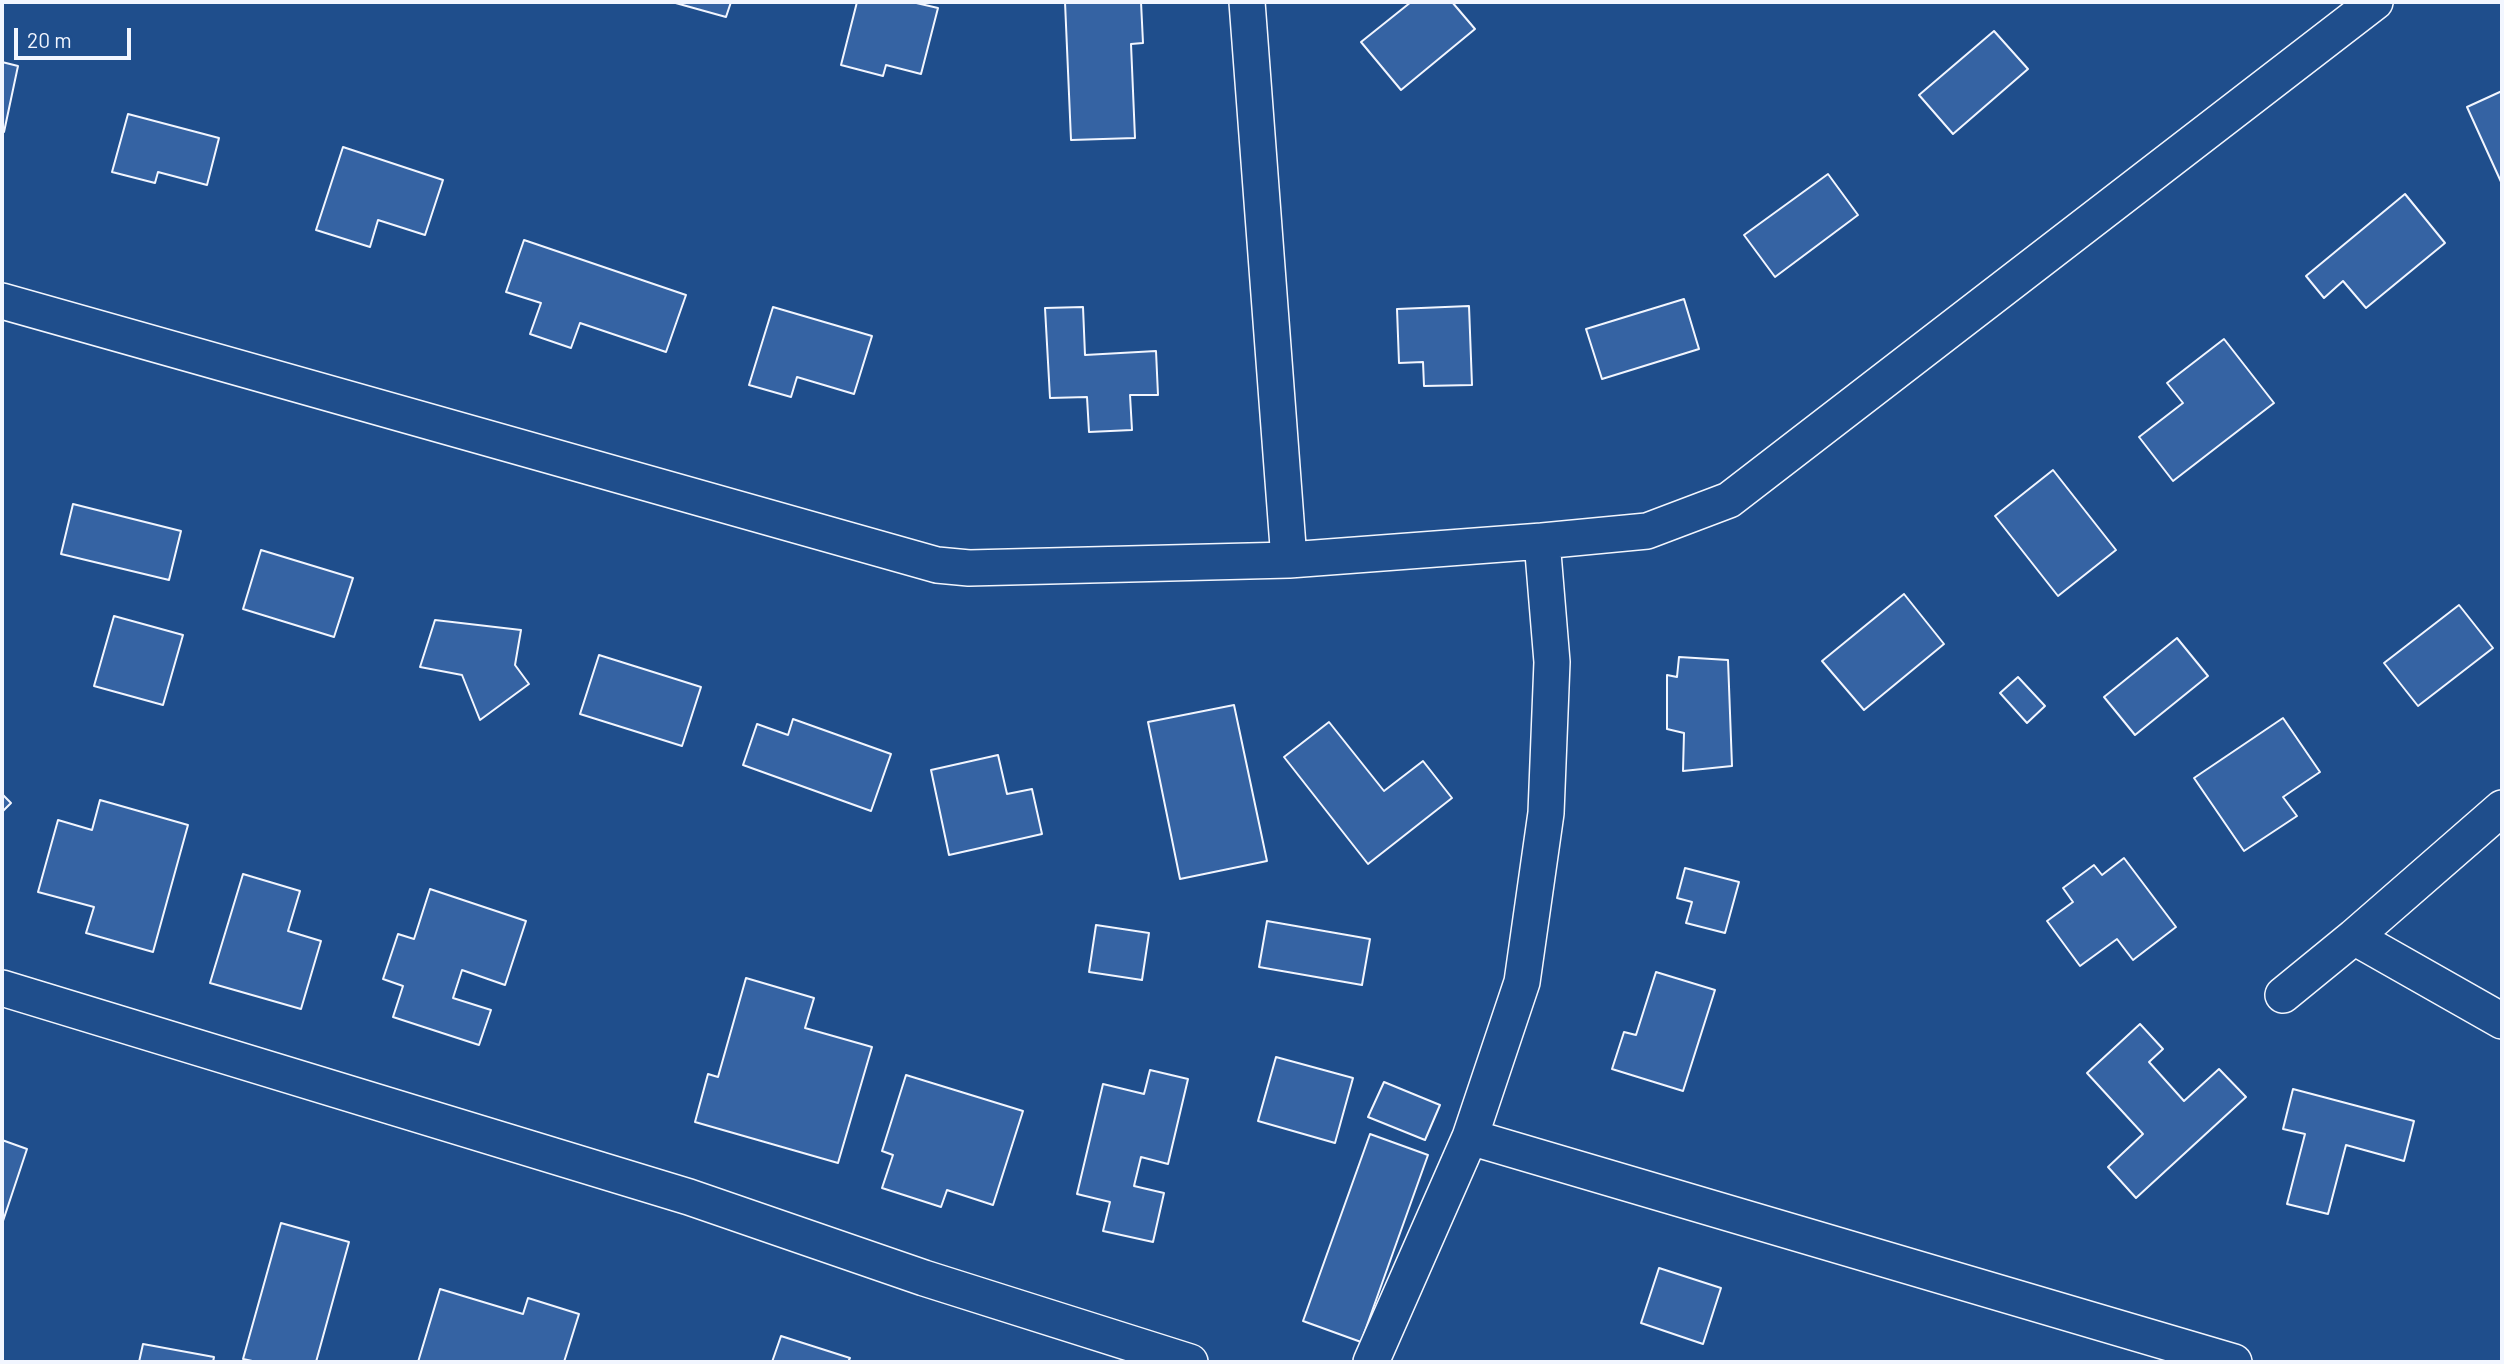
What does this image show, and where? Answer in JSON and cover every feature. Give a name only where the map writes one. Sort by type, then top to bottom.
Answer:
[{"type":"street","points":[[1247,2],[1289,560]]},
{"type":"street","points":[[2,301],[937,565],[969,568],[1289,560],[1647,531],[1729,500],[2375,2]]},
{"type":"street","points":[[1371,1362],[1470,1137],[1522,982],[1546,813],[1552,662],[1542,541]]},
{"type":"street","points":[[2283,995],[2502,808]]},
{"type":"street","points":[[2354,937],[2502,1021]]},
{"type":"street","points":[[2,988],[689,1197],[924,1278],[1191,1362]]},
{"type":"street","points":[[1470,1137],[2162,1352],[2234,1362]]},
{"type":"building","points":[[672,2],[731,2],[726,17]]},
{"type":"building","points":[[857,2],[912,2],[938,8],[921,74],[886,65],[883,76],[841,65]]},
{"type":"building","points":[[1065,2],[1141,2],[1143,43],[1131,44],[1135,138],[1071,140]]},
{"type":"building","points":[[1411,2],[1452,2],[1475,29],[1401,90],[1361,42]]},
{"type":"building","points":[[1994,31],[2028,69],[1953,134],[1919,95]]},
{"type":"building","points":[[2,62],[18,66],[4,132],[2,132]]},
{"type":"building","points":[[2502,91],[2502,184],[2467,107]]},
{"type":"building","points":[[128,114],[219,138],[207,185],[158,172],[155,183],[112,172]]},
{"type":"building","points":[[343,147],[443,180],[425,235],[378,220],[370,247],[316,230]]},
{"type":"building","points":[[1828,174],[1858,215],[1775,277],[1744,235]]},
{"type":"building","points":[[2405,194],[2445,243],[2366,308],[2343,281],[2324,298],[2306,276]]},
{"type":"building","points":[[524,240],[686,295],[666,352],[580,323],[571,348],[530,334],[541,303],[506,292]]},
{"type":"building","points":[[1684,299],[1699,349],[1602,379],[1586,329]]},
{"type":"building","points":[[1469,306],[1472,385],[1424,386],[1423,362],[1399,363],[1397,309]]},
{"type":"building","points":[[773,307],[872,336],[854,394],[797,377],[791,397],[749,385]]},
{"type":"building","points":[[1083,307],[1085,355],[1156,351],[1158,395],[1130,395],[1132,430],[1089,432],[1087,397],[1050,398],[1045,308]]},
{"type":"building","points":[[2224,339],[2274,403],[2173,481],[2139,437],[2183,403],[2167,383]]},
{"type":"building","points":[[2053,470],[2116,550],[2058,596],[1995,516]]},
{"type":"building","points":[[73,504],[181,531],[169,580],[61,554]]},
{"type":"building","points":[[261,550],[353,578],[334,637],[243,609]]},
{"type":"building","points":[[1904,594],[1944,644],[1864,710],[1822,661]]},
{"type":"building","points":[[2459,605],[2493,648],[2418,706],[2384,663]]},
{"type":"building","points":[[114,616],[183,635],[163,705],[94,686]]},
{"type":"building","points":[[435,620],[521,630],[515,665],[529,684],[480,720],[462,675],[420,667]]},
{"type":"building","points":[[2177,638],[2208,676],[2135,735],[2104,697]]},
{"type":"building","points":[[599,655],[701,687],[682,746],[580,714]]},
{"type":"building","points":[[1679,657],[1728,660],[1732,766],[1683,771],[1684,733],[1667,729],[1667,675],[1677,677]]},
{"type":"building","points":[[2018,677],[2045,706],[2027,723],[2000,693]]},
{"type":"building","points":[[1234,705],[1267,861],[1180,879],[1148,722]]},
{"type":"building","points":[[2283,718],[2320,772],[2283,797],[2297,816],[2244,851],[2194,778]]},
{"type":"building","points":[[793,719],[891,754],[871,811],[743,765],[757,724],[788,735]]},
{"type":"building","points":[[1329,722],[1384,791],[1423,761],[1452,798],[1368,864],[1284,757]]},
{"type":"building","points":[[998,755],[1007,794],[1032,789],[1042,834],[949,855],[931,770]]},
{"type":"building","points":[[2,794],[11,803],[2,812]]},
{"type":"building","points":[[100,800],[188,825],[153,952],[86,933],[94,907],[38,892],[58,820],[92,830]]},
{"type":"building","points":[[2124,858],[2176,927],[2133,960],[2117,939],[2080,966],[2047,921],[2073,902],[2063,888],[2094,865],[2102,875]]},
{"type":"building","points":[[1685,868],[1739,882],[1725,933],[1686,923],[1692,902],[1677,898]]},
{"type":"building","points":[[243,874],[300,891],[288,931],[321,941],[301,1009],[210,983]]},
{"type":"building","points":[[430,889],[526,921],[505,985],[462,970],[453,998],[491,1010],[479,1045],[393,1017],[403,986],[383,979],[398,934],[414,939]]},
{"type":"building","points":[[1267,921],[1370,939],[1362,985],[1259,967]]},
{"type":"building","points":[[1096,925],[1149,933],[1142,980],[1089,972]]},
{"type":"building","points":[[1656,972],[1715,990],[1683,1091],[1612,1069],[1624,1032],[1636,1035]]},
{"type":"building","points":[[746,978],[814,998],[805,1028],[872,1047],[838,1163],[695,1122],[708,1074],[718,1077]]},
{"type":"building","points":[[2140,1024],[2163,1049],[2149,1062],[2184,1101],[2219,1069],[2246,1097],[2136,1198],[2108,1167],[2143,1134],[2087,1073]]},
{"type":"building","points":[[1276,1057],[1353,1078],[1335,1143],[1258,1121]]},
{"type":"building","points":[[1150,1070],[1188,1079],[1168,1164],[1141,1157],[1134,1186],[1164,1193],[1153,1242],[1103,1231],[1110,1202],[1077,1194],[1103,1084],[1144,1094]]},
{"type":"building","points":[[906,1075],[1023,1111],[993,1205],[947,1190],[941,1207],[882,1188],[893,1155],[882,1151]]},
{"type":"building","points":[[1384,1082],[1440,1105],[1425,1140],[1368,1117]]},
{"type":"building","points":[[2293,1089],[2414,1121],[2404,1161],[2346,1145],[2328,1214],[2287,1204],[2305,1134],[2283,1129]]},
{"type":"building","points":[[1370,1134],[1428,1155],[1361,1342],[1303,1321]]},
{"type":"building","points":[[2,1140],[27,1149],[2,1224]]},
{"type":"building","points":[[281,1223],[349,1242],[316,1362],[257,1362],[243,1359]]},
{"type":"building","points":[[1659,1268],[1721,1288],[1703,1344],[1641,1323]]},
{"type":"building","points":[[440,1289],[523,1314],[528,1298],[579,1314],[564,1362],[418,1362]]},
{"type":"building","points":[[781,1336],[850,1358],[848,1362],[772,1362]]},
{"type":"building","points":[[143,1344],[214,1357],[213,1362],[139,1362]]}]
